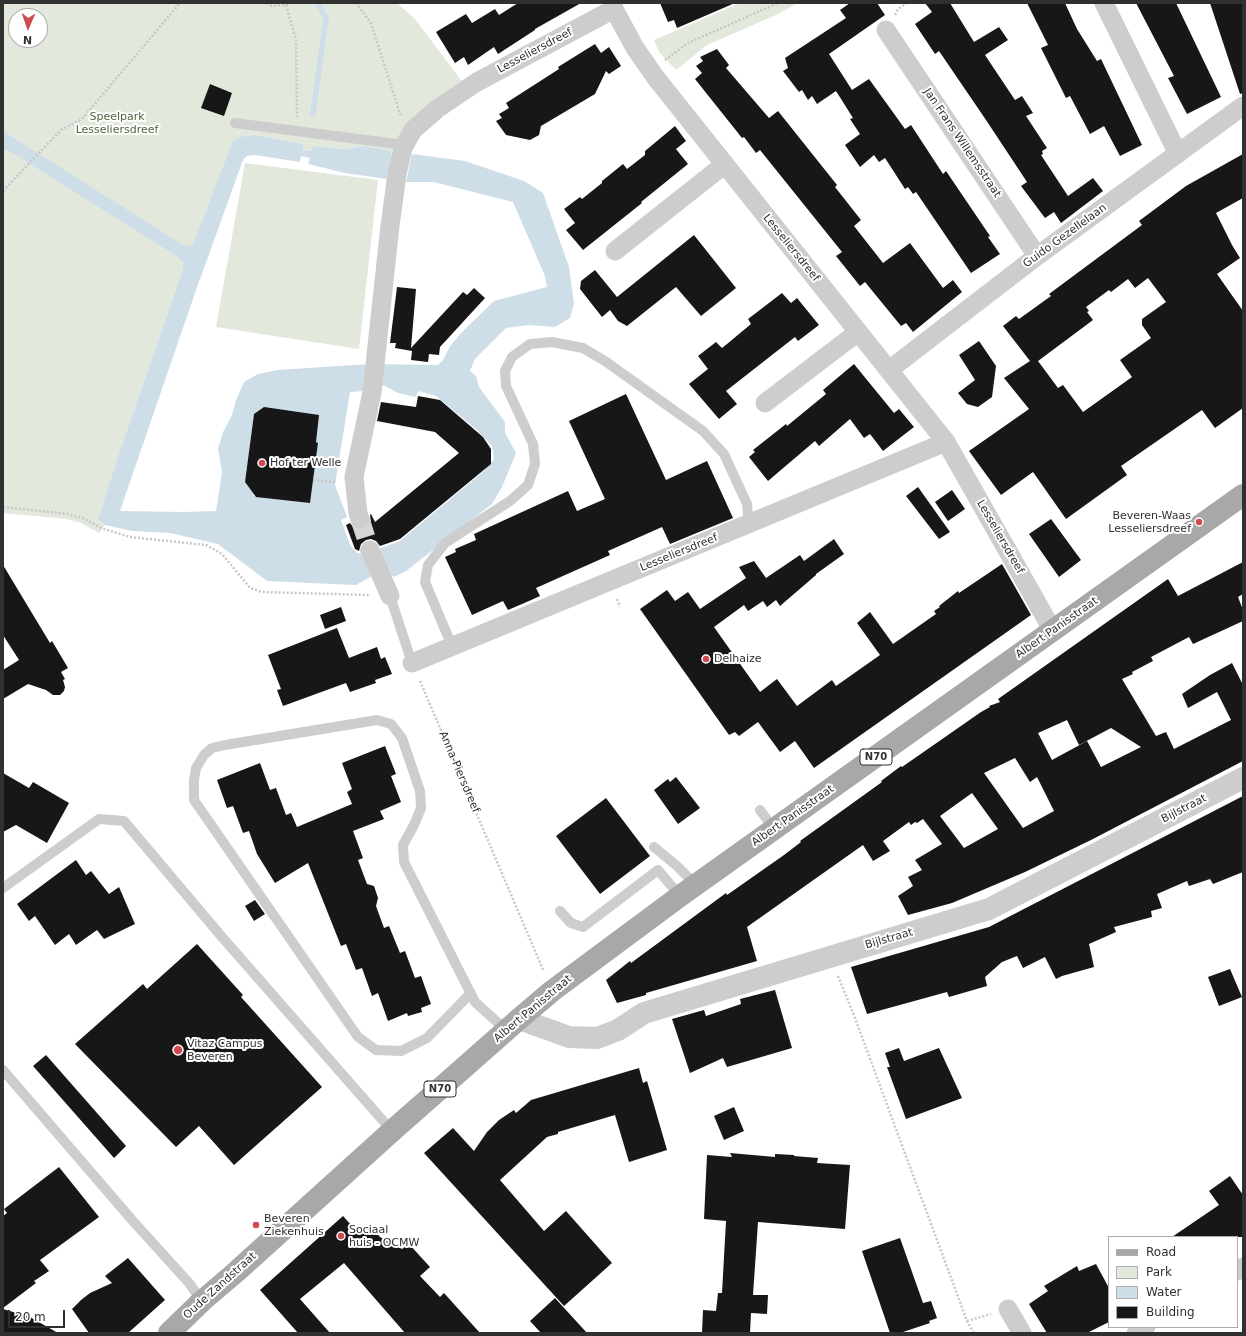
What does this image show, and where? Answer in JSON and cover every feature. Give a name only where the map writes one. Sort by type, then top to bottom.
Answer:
[{"type":"main road","name":"Albert Panisstraat","points":[[361,1159],[512,1024],[552,991],[774,829],[1243,495]]},
{"type":"main road","name":"Oude Zandstraat","points":[[169,1333],[202,1301],[361,1159]]},
{"type":"street","points":[[1104,3],[1178,154]]},
{"type":"street","name":"Lesseliersdreef","points":[[406,142],[413,130],[437,109],[478,82],[613,6],[634,48],[650,71],[946,442],[1053,631]]},
{"type":"street","name":"Jan Frans Willemsstraat","points":[[886,30],[1037,256]]},
{"type":"street","name":"Guido Gezellelaan","points":[[889,370],[1037,256],[1243,106]]},
{"type":"street","points":[[360,519],[354,477],[372,392],[397,174],[406,142]]},
{"type":"street","points":[[615,251],[724,164]]},
{"type":"street","points":[[764,403],[858,332]]},
{"type":"street","name":"Lesseliersdreef","points":[[412,663],[946,442]]},
{"type":"street","points":[[370,551],[387,588]]},
{"type":"street","name":"Bijlstraat","points":[[512,1024],[569,1037],[597,1038],[618,1030],[644,1013],[989,909],[1243,778]]},
{"type":"street","points":[[1008,1309],[1022,1333]]},
{"type":"lane","points":[[235,122],[298,131],[406,142]]},
{"type":"lane","points":[[452,646],[425,582],[428,565],[445,543],[510,501],[528,485],[535,464],[533,444],[506,386],[505,371],[512,357],[530,344],[552,342],[583,348],[605,361],[703,431],[724,454],[747,504],[750,524]]},
{"type":"lane","points":[[387,588],[412,663]]},
{"type":"lane","points":[[470,993],[427,1038],[400,1051],[376,1050],[358,1037],[194,800],[194,780],[196,768],[204,755],[212,748],[225,745],[377,720],[391,724],[402,738],[420,791],[421,808],[414,826],[403,845],[404,862],[475,1002],[512,1024]]},
{"type":"lane","points":[[760,810],[774,829]]},
{"type":"lane","points":[[3,888],[99,819],[124,821],[222,937],[392,1131]]},
{"type":"lane","points":[[654,847],[677,866],[688,891]]},
{"type":"lane","points":[[560,911],[571,923],[583,927],[658,870],[688,891]]},
{"type":"lane","points":[[3,1070],[132,1220],[189,1283],[202,1301]]},
{"type":"path","points":[[3,191],[24,171],[61,130],[82,119],[180,3]]},
{"type":"path","points":[[267,3],[272,6],[287,4],[296,40],[296,107],[298,131]]},
{"type":"path","points":[[356,3],[371,23],[406,142]]},
{"type":"path","points":[[650,71],[688,43],[778,3]]},
{"type":"path","points":[[3,507],[68,514],[83,518],[102,528],[130,536],[206,545],[222,554],[250,588],[262,592],[387,588]]},
{"type":"path","name":"Anna-Piersdreef","points":[[412,663],[552,991]]},
{"type":"path","points":[[830,957],[858,1026],[967,1321],[974,1333]]},
{"type":"path","points":[[967,1321],[1008,1309]]},
{"type":"green space","name":"Speelpark Lesseliersdreef","points":[[3,3],[397,3],[415,19],[464,84],[392,151],[364,146],[345,149],[313,146],[311,151],[303,150],[304,144],[255,135],[210,200],[182,272],[119,453],[98,520],[105,525],[99,533],[81,523],[67,519],[3,513]]},
{"type":"green space","points":[[740,3],[798,3],[776,15],[707,45],[676,70],[659,52],[654,40]]},
{"type":"green space","points":[[245,163],[378,180],[359,349],[216,327]]},
{"type":"water","points":[[3,131],[183,245],[192,246],[233,141],[240,137],[255,135],[304,144],[303,150],[311,151],[313,146],[345,149],[364,146],[392,151],[387,179],[345,173],[308,164],[310,158],[301,156],[300,162],[255,155],[247,156],[243,160],[195,293],[120,511],[216,511],[222,472],[218,449],[223,432],[232,415],[236,400],[244,382],[258,374],[278,370],[369,364],[438,365],[443,360],[450,346],[463,331],[494,301],[547,287],[545,276],[513,202],[434,182],[406,182],[412,154],[465,161],[524,181],[543,193],[569,267],[574,304],[570,318],[555,327],[529,325],[506,328],[475,359],[470,371],[476,376],[479,387],[505,422],[505,433],[516,453],[502,487],[492,504],[406,571],[394,577],[386,571],[372,576],[356,585],[267,581],[218,544],[170,533],[132,531],[105,525],[98,520],[119,453],[184,263],[178,257],[13,153],[3,149]],"holes":[[[363,382],[385,386],[398,393],[415,397],[419,391],[436,396],[476,429],[492,446],[494,459],[484,471],[400,541],[365,554],[357,553],[350,545],[341,520],[347,517],[335,485],[350,392],[364,391]],[[254,414],[318,443],[310,503],[253,496],[255,489],[250,489],[245,482]]]},
{"type":"building","points":[[518,3],[581,3],[535,29],[498,54],[494,47],[468,65],[464,57],[455,63],[436,32],[466,14],[472,23],[495,9],[499,15]]},
{"type":"building","points":[[660,3],[735,3],[677,28],[674,20],[668,22]]},
{"type":"building","points":[[850,3],[877,3],[885,15],[829,54],[852,90],[869,79],[905,129],[911,125],[943,174],[946,171],[990,236],[988,237],[1000,254],[971,273],[916,192],[913,194],[908,187],[905,189],[885,158],[879,162],[874,155],[860,167],[845,145],[860,134],[850,119],[853,118],[836,91],[817,104],[812,96],[808,100],[802,90],[799,92],[783,71],[788,68],[785,58],[846,18],[840,10]]},
{"type":"building","points":[[925,3],[950,3],[974,42],[999,27],[1008,40],[985,55],[1015,100],[1022,96],[1033,113],[1026,116],[1047,148],[1042,151],[1043,154],[1041,155],[1068,196],[1093,178],[1103,191],[1061,223],[1054,212],[1045,218],[1021,186],[1027,182],[986,120],[939,51],[935,54],[915,24],[932,12]]},
{"type":"building","points":[[1027,3],[1065,3],[1077,29],[1097,61],[1101,59],[1142,145],[1120,156],[1104,126],[1090,134],[1070,96],[1066,98],[1041,48],[1048,45]]},
{"type":"building","points":[[1136,3],[1176,3],[1221,97],[1187,114],[1168,78],[1174,76]]},
{"type":"building","points":[[1210,3],[1243,3],[1243,93],[1240,94]]},
{"type":"building","points":[[595,44],[601,53],[609,47],[621,66],[609,74],[606,71],[595,94],[541,126],[539,135],[530,140],[506,135],[496,121],[502,118],[499,114],[509,108],[506,103],[559,69],[558,67]]},
{"type":"building","points":[[717,49],[729,65],[726,68],[769,118],[778,111],[837,185],[835,187],[861,220],[854,226],[883,263],[910,243],[943,288],[953,280],[962,292],[913,332],[906,323],[901,326],[865,282],[860,286],[836,256],[842,252],[760,150],[756,153],[744,137],[742,138],[695,79],[702,73],[696,66],[703,61],[700,57]]},
{"type":"building","points":[[210,84],[232,93],[224,116],[201,108]]},
{"type":"building","points":[[675,126],[686,141],[676,149],[688,164],[583,250],[566,230],[575,223],[564,209],[580,197],[582,199],[623,164],[627,169],[645,155],[645,151]]},
{"type":"building","points":[[1243,154],[1243,198],[1216,213],[1240,258],[1217,274],[1243,311],[1243,408],[1215,428],[1202,410],[1121,466],[1127,475],[1066,519],[1033,472],[1001,495],[969,451],[1029,409],[1004,378],[1030,361],[1003,326],[1016,316],[1019,319],[1051,296],[1049,294],[1142,225],[1139,221],[1186,186]],"holes":[[[1148,278],[1166,302],[1142,319],[1142,325],[1151,338],[1120,360],[1132,377],[1083,412],[1063,385],[1058,388],[1038,361],[1093,320],[1087,312],[1089,311],[1086,307],[1109,290],[1111,292],[1128,279],[1135,288]]]},
{"type":"building","points":[[694,235],[736,288],[701,316],[676,287],[627,326],[618,321],[610,310],[602,317],[580,289],[581,281],[595,270],[617,297]]},
{"type":"building","points":[[397,287],[416,289],[411,348],[463,292],[467,295],[474,288],[485,298],[440,347],[439,355],[429,354],[428,362],[411,360],[412,351],[395,348],[396,343],[390,343]]},
{"type":"building","points":[[782,293],[791,303],[797,298],[819,325],[798,341],[795,337],[726,391],[737,404],[719,419],[689,384],[708,369],[698,356],[716,342],[722,348],[751,324],[748,319]]},
{"type":"building","points":[[979,341],[996,366],[992,397],[978,407],[967,404],[958,393],[975,380],[959,355]]},
{"type":"building","points":[[854,364],[894,413],[899,409],[914,427],[883,451],[870,434],[864,438],[850,419],[819,446],[815,441],[768,481],[749,457],[755,452],[753,450],[786,424],[787,426],[826,394],[823,390]]},
{"type":"building","points":[[626,394],[666,480],[707,461],[733,518],[670,544],[662,527],[608,551],[610,555],[536,588],[540,596],[508,610],[503,601],[472,615],[445,557],[456,552],[455,549],[476,540],[474,534],[568,491],[577,511],[605,499],[569,421]]},
{"type":"building","points":[[418,396],[440,400],[483,437],[491,449],[491,464],[400,539],[380,546],[376,541],[371,539],[366,540],[361,544],[359,551],[355,549],[346,525],[350,523],[357,530],[364,529],[371,522],[371,514],[375,522],[459,453],[435,432],[377,421],[381,402],[416,407]]},
{"type":"building","name":"Hof ter Welle","points":[[264,407],[319,415],[316,442],[318,443],[310,503],[256,497],[245,482],[254,414]]},
{"type":"building","points":[[918,487],[950,532],[939,539],[906,496]]},
{"type":"building","points":[[952,490],[965,509],[948,521],[935,502]]},
{"type":"building","points":[[1051,519],[1081,560],[1059,577],[1029,534]]},
{"type":"building","points":[[834,539],[844,554],[816,574],[780,606],[776,600],[767,607],[763,601],[748,611],[744,605],[714,627],[760,692],[777,679],[797,706],[832,680],[836,686],[880,655],[857,623],[870,612],[893,644],[936,614],[934,611],[958,591],[959,593],[1002,564],[1031,615],[814,768],[795,741],[780,752],[758,722],[739,736],[735,732],[729,735],[640,609],[667,590],[675,601],[688,592],[700,609],[746,578],[739,567],[754,561],[766,578],[800,555],[804,561]]},
{"type":"building","points":[[1243,562],[1243,594],[1238,597],[1243,610],[1243,621],[1193,644],[1189,637],[1151,657],[1153,661],[1122,679],[1156,736],[1166,732],[1174,749],[1231,720],[1217,692],[1188,708],[1182,694],[1210,675],[1232,663],[1243,685],[1243,761],[1091,840],[1025,872],[952,903],[908,915],[898,896],[913,886],[908,877],[922,870],[915,860],[942,844],[923,819],[911,825],[909,822],[883,841],[890,851],[873,861],[863,845],[747,927],[757,961],[646,993],[646,995],[617,1003],[606,980],[630,961],[631,963],[726,893],[727,895],[784,855],[801,842],[800,841],[882,782],[881,781],[901,766],[902,767],[990,707],[989,706],[1000,702],[998,699],[1168,579],[1178,596]],"holes":[[[1067,720],[1079,745],[1111,728],[1141,747],[1101,767],[1087,741],[1052,760],[1038,733]],[[1015,758],[1030,782],[1037,777],[1054,811],[1023,828],[984,773]],[[972,793],[998,829],[964,848],[940,816]]]},
{"type":"building","points":[[3,565],[50,643],[52,641],[68,668],[61,672],[65,679],[63,680],[65,687],[64,691],[60,695],[53,695],[46,690],[28,684],[3,699],[3,670],[19,660],[3,635]]},
{"type":"building","points":[[341,607],[346,621],[325,629],[320,615]]},
{"type":"building","points":[[337,628],[349,658],[377,647],[381,659],[385,657],[392,674],[375,680],[376,683],[350,692],[346,683],[283,706],[277,690],[281,689],[268,655]]},
{"type":"building","points":[[385,746],[396,774],[391,776],[401,802],[380,811],[384,819],[353,831],[363,858],[358,860],[367,884],[374,886],[378,898],[376,906],[384,928],[389,926],[400,953],[405,951],[415,978],[421,976],[431,1004],[421,1008],[422,1012],[408,1016],[407,1013],[388,1021],[378,993],[372,996],[362,968],[356,970],[346,944],[341,946],[308,863],[275,883],[257,854],[249,831],[243,833],[233,806],[227,808],[217,780],[260,763],[270,790],[276,788],[286,815],[291,813],[297,827],[352,804],[347,792],[352,789],[342,763]]},
{"type":"building","points":[[3,773],[29,788],[33,782],[69,803],[47,843],[16,825],[3,832]]},
{"type":"building","points":[[676,777],[700,808],[678,824],[654,790],[668,779],[670,782]]},
{"type":"building","points":[[1243,796],[1243,872],[1213,884],[1210,879],[1189,886],[1187,881],[1157,894],[1162,908],[1151,911],[1152,917],[1114,927],[1116,932],[1089,944],[1094,967],[1056,979],[1045,957],[1023,968],[1017,956],[1002,962],[985,977],[987,986],[949,997],[947,992],[867,1014],[851,967],[989,927]]},
{"type":"building","points":[[606,798],[650,856],[600,894],[556,836]]},
{"type":"building","points":[[76,860],[86,875],[91,871],[109,894],[119,887],[135,924],[104,939],[97,930],[76,945],[69,934],[55,945],[35,916],[29,921],[17,904]]},
{"type":"building","points":[[255,900],[265,914],[254,921],[245,906]]},
{"type":"building","points":[[197,944],[243,995],[241,997],[322,1087],[234,1165],[199,1126],[176,1147],[75,1044],[143,984],[147,989]]},
{"type":"building","points":[[1230,969],[1242,997],[1219,1006],[1208,977]]},
{"type":"building","points":[[775,990],[792,1048],[727,1067],[723,1058],[690,1073],[672,1019],[704,1010],[706,1016],[741,1004],[740,999]]},
{"type":"building","points":[[899,1048],[904,1061],[939,1048],[962,1098],[906,1119],[887,1067],[890,1067],[885,1053]]},
{"type":"building","points":[[46,1055],[126,1146],[114,1158],[33,1066]]},
{"type":"building","points":[[639,1068],[643,1083],[647,1081],[667,1150],[629,1162],[615,1115],[558,1132],[558,1134],[547,1137],[500,1180],[544,1231],[566,1211],[612,1263],[564,1306],[424,1153],[453,1128],[474,1151],[487,1132],[499,1120],[514,1110],[516,1113],[531,1100]]},
{"type":"building","points":[[734,1107],[744,1131],[724,1140],[714,1116]]},
{"type":"building","points":[[730,1153],[775,1157],[775,1154],[794,1155],[818,1158],[817,1163],[850,1165],[845,1229],[758,1222],[753,1295],[768,1295],[767,1314],[751,1313],[750,1333],[702,1333],[703,1310],[716,1311],[718,1293],[722,1293],[726,1221],[704,1219],[707,1155],[732,1157]]},
{"type":"building","points":[[59,1167],[99,1217],[40,1260],[49,1271],[34,1281],[36,1283],[3,1308],[3,1216],[7,1213],[4,1209]]},
{"type":"building","points":[[1230,1176],[1243,1195],[1243,1237],[1173,1236],[1219,1205],[1209,1191]]},
{"type":"building","points":[[343,1216],[352,1226],[366,1231],[371,1226],[380,1237],[402,1249],[409,1244],[430,1267],[420,1276],[440,1297],[444,1293],[480,1333],[405,1333],[344,1263],[300,1299],[330,1333],[298,1333],[260,1290]]},
{"type":"building","points":[[900,1238],[923,1303],[931,1301],[937,1318],[929,1321],[930,1323],[900,1333],[890,1333],[862,1251]]},
{"type":"building","points":[[128,1258],[165,1300],[128,1333],[89,1333],[72,1309],[90,1293],[112,1283],[105,1276]]},
{"type":"building","points":[[1096,1264],[1108,1286],[1108,1322],[1087,1333],[1047,1333],[1029,1304],[1048,1291],[1044,1286],[1077,1266],[1079,1271]]},
{"type":"building","points":[[555,1298],[587,1333],[541,1333],[530,1321]]},
{"type":"building","points":[[3,1309],[30,1317],[58,1333],[3,1333]]},
{"type":"waterway","points":[[313,114],[326,18],[318,3]]},
{"type":"tunnel","points":[[360,519],[370,550]]},
{"type":"place","name":"Hof ter Welle","points":[[262,463]]},
{"type":"place","name":"Beveren-Waas Lesseliersdreef","points":[[1199,522]]},
{"type":"place","name":"Delhaize","points":[[706,659]]},
{"type":"place","name":"Vitaz Campus Beveren","points":[[178,1050]]},
{"type":"place","name":"Beveren Ziekenhuis","points":[[256,1225]]},
{"type":"place","name":"Sociaal huis - OCMW","points":[[341,1236]]}]
